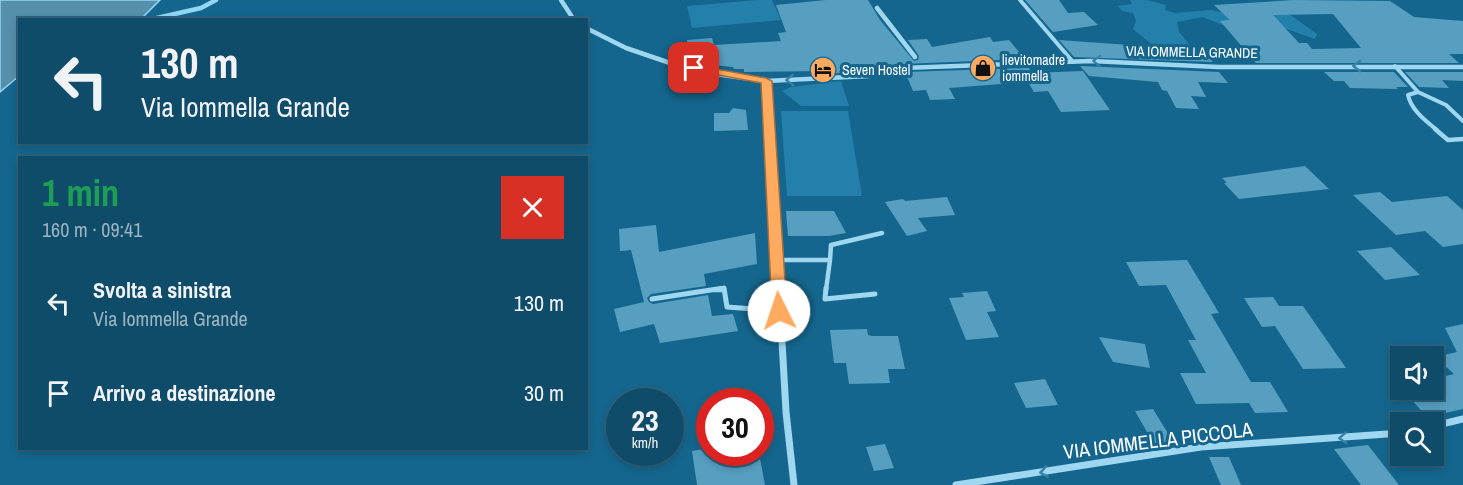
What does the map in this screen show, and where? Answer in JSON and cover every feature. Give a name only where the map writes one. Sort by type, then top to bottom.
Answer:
[{"type":"street","points":[[561,0],[573,18]]},
{"type":"street","points":[[877,8],[915,57]]},
{"type":"street","name":"VIA IOMMELLA GRANDE","points":[[588,29],[611,44],[673,63],[766,81],[862,77],[889,74],[903,68],[920,65],[1073,62],[1218,67],[1463,67]]},
{"type":"street","points":[[766,81],[779,311],[794,485]]},
{"type":"street","points":[[1444,424],[1463,419]]},
{"type":"street","name":"VIA IOMMELLA PICCOLA","points":[[956,485],[1201,447],[1390,435]]},
{"type":"lane","points":[[1020,0],[1073,62]]},
{"type":"lane","points":[[1395,66],[1418,92],[1446,105],[1463,121]]},
{"type":"lane","points":[[1418,92],[1408,95],[1412,108],[1448,140],[1463,139]]},
{"type":"lane","points":[[875,294],[825,299],[831,244],[882,233]]},
{"type":"lane","points":[[776,260],[830,260]]},
{"type":"lane","points":[[652,299],[724,288],[727,307],[779,311]]},
{"type":"shaded area","points":[[0,0],[160,0],[142,18],[18,18],[18,77],[0,92]]},
{"type":"shaded area","points":[[772,0],[781,20],[692,28],[687,6]]},
{"type":"shaded area","points":[[1130,0],[1147,0],[1166,5],[1165,10],[1175,13],[1211,10],[1240,16],[1282,9],[1317,34],[1315,39],[1275,25],[1242,33],[1203,17],[1177,22],[1179,32],[1190,45],[1156,48],[1133,29],[1136,21],[1133,13],[1122,11],[1118,6],[1132,4]]},
{"type":"shaded area","points":[[841,81],[849,106],[801,106],[782,91],[791,87]]},
{"type":"shaded area","points":[[781,111],[848,111],[862,196],[787,196]]},
{"type":"building","points":[[826,0],[868,0],[880,20],[914,61],[918,60],[919,56],[908,40],[927,39],[932,47],[990,37],[993,42],[1009,40],[1025,59],[903,64],[876,70],[827,74],[826,71],[744,72],[744,69],[702,64],[698,58],[691,59],[687,40],[712,38],[714,45],[781,41],[778,33],[786,32],[776,5]]},
{"type":"building","points":[[1025,0],[1059,0],[1068,13],[1084,12],[1098,25],[1053,32]]},
{"type":"building","points":[[1294,0],[1390,1],[1414,17],[1463,21],[1463,54],[1449,54],[1459,63],[1256,63],[1220,21],[1230,20],[1214,5]],"holes":[[[1333,14],[1361,48],[1312,49],[1307,43],[1299,43],[1273,15]]]},
{"type":"building","points":[[1059,40],[1144,46],[1148,55],[1208,56],[1213,62],[1074,57]]},
{"type":"building","points":[[1080,66],[1219,72],[1228,83],[1198,82],[1206,97],[1191,96],[1199,109],[1176,108],[1167,91],[1162,90],[1158,82],[1089,76]]},
{"type":"building","points":[[1029,68],[1031,73],[1083,71],[1110,110],[1061,112],[1048,91],[1034,92],[1028,82],[949,88],[955,99],[930,100],[926,90],[913,91],[905,72]]},
{"type":"building","points":[[1324,72],[1394,72],[1408,87],[1396,87],[1398,89],[1350,88],[1344,81],[1334,81]]},
{"type":"building","points":[[1405,72],[1463,72],[1463,81],[1442,80],[1449,88],[1419,87]]},
{"type":"building","points":[[733,108],[746,110],[748,130],[714,131],[714,113],[729,113]]},
{"type":"building","points":[[1305,166],[1329,189],[1239,199],[1222,178]]},
{"type":"building","points":[[1380,192],[1392,202],[1447,196],[1463,210],[1463,244],[1443,247],[1425,231],[1396,235],[1353,195]]},
{"type":"building","points":[[947,197],[955,215],[918,218],[927,231],[907,236],[885,202],[903,199],[905,201]]},
{"type":"building","points":[[786,211],[834,211],[846,233],[829,236],[788,236]]},
{"type":"building","points":[[656,225],[659,252],[755,233],[757,264],[704,274],[706,286],[651,294],[647,298],[653,304],[708,295],[712,316],[733,314],[738,331],[660,343],[654,324],[620,332],[614,309],[644,302],[631,250],[620,251],[619,229]]},
{"type":"building","points":[[1391,247],[1420,275],[1385,280],[1357,251]]},
{"type":"building","points":[[1187,260],[1219,313],[1211,314],[1251,382],[1270,382],[1288,412],[1255,413],[1249,403],[1196,404],[1180,373],[1206,373],[1188,340],[1196,340],[1166,285],[1139,286],[1126,262]]},
{"type":"building","points":[[987,291],[996,311],[987,312],[999,337],[966,340],[949,298],[964,297],[962,293]]},
{"type":"building","points":[[1273,297],[1279,306],[1303,306],[1346,368],[1303,369],[1275,326],[1262,327],[1244,298]]},
{"type":"building","points":[[1463,324],[1463,409],[1444,413],[1423,412],[1412,400],[1444,400],[1444,376],[1454,374],[1444,365],[1444,355],[1457,352],[1445,328]]},
{"type":"building","points":[[867,329],[868,335],[872,336],[898,336],[905,369],[888,369],[890,383],[849,384],[846,363],[834,363],[830,330]]},
{"type":"building","points":[[1099,337],[1145,344],[1150,368],[1113,362]]},
{"type":"building","points":[[1045,379],[1058,405],[1026,408],[1014,383]]},
{"type":"building","points":[[1153,409],[1174,443],[1155,446],[1135,411]]},
{"type":"building","points":[[885,444],[894,468],[874,471],[866,447]]},
{"type":"building","points":[[1368,445],[1399,485],[1361,485],[1334,449]]},
{"type":"building","points":[[696,450],[696,466],[761,466],[765,485],[697,485],[692,451]]},
{"type":"building","points":[[1209,457],[1229,457],[1241,485],[1221,485]]},
{"type":"waterway","points":[[157,18],[201,8],[216,0]]},
{"type":"place","name":"lievitomadre iommella","points":[[983,68]]},
{"type":"place","name":"Seven Hostel","points":[[823,70]]},
{"type":"route","points":[[694,68],[766,81],[779,311]]}]
